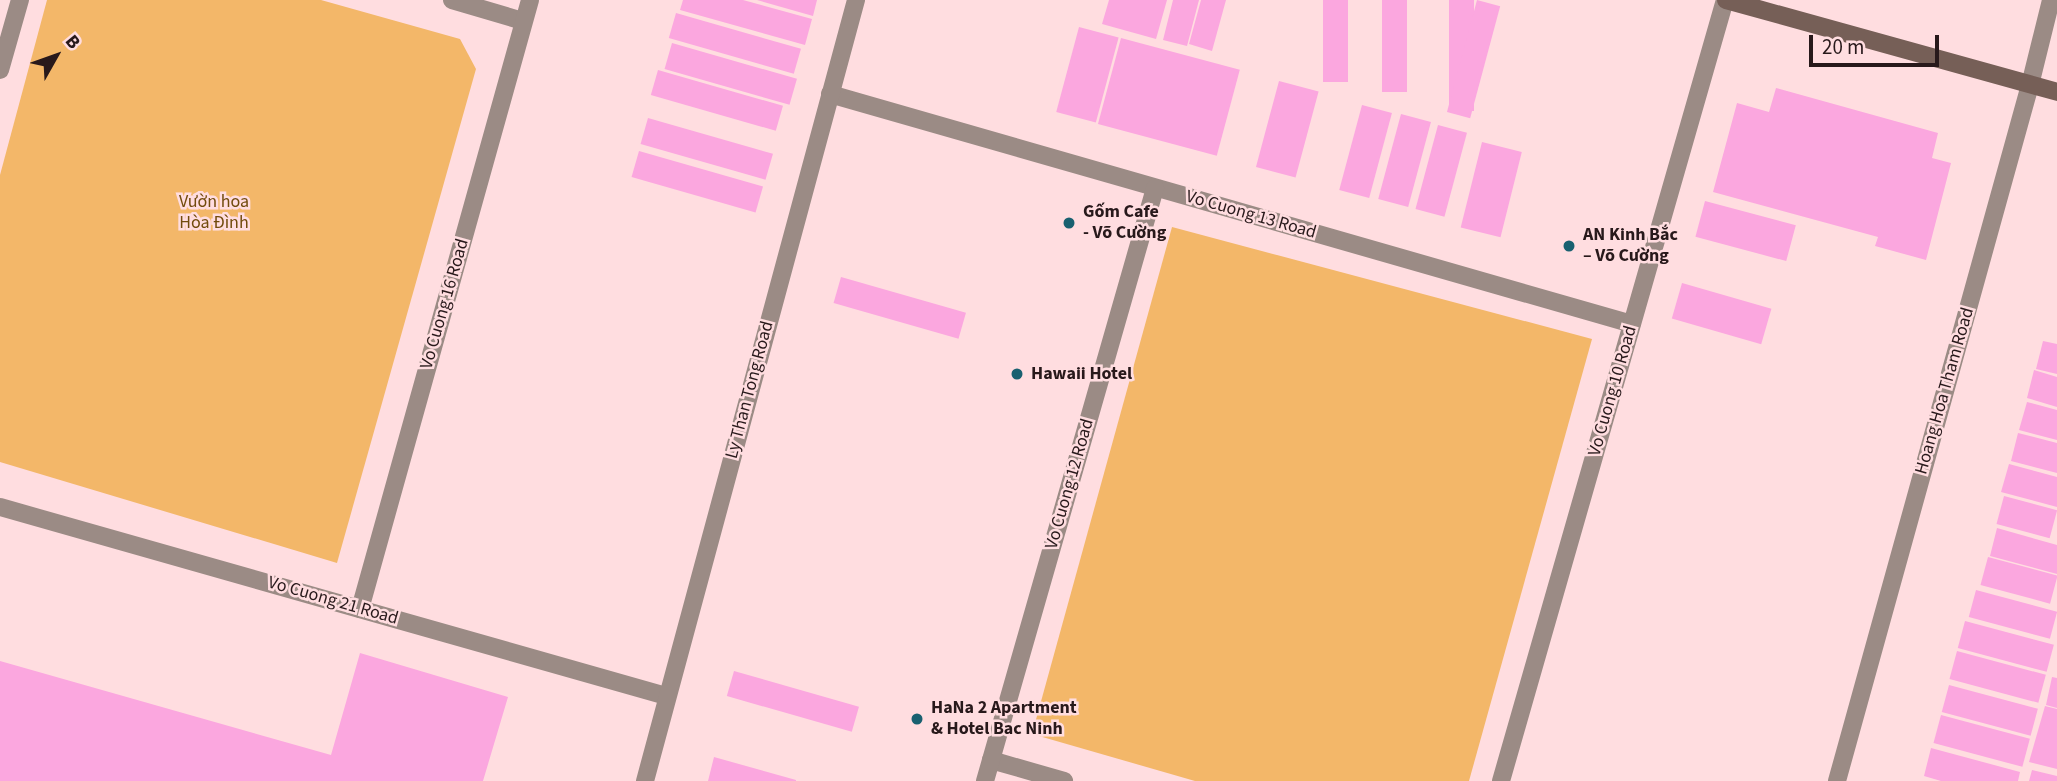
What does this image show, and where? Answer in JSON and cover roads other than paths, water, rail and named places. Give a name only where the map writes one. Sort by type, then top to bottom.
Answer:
[{"type":"main road","points":[[1725,0],[2057,92]]},
{"type":"street","points":[[0,69],[20,0]]},
{"type":"street","points":[[452,0],[523,21]]},
{"type":"street","name":"Vo Cuong 16 Road","points":[[360,609],[530,0]]},
{"type":"street","name":"Ly Than Tong Road","points":[[645,781],[856,0]]},
{"type":"street","name":"Vo Cuong 10 Road","points":[[1501,781],[1725,0]]},
{"type":"street","name":"Hoang Hoa Tham Road","points":[[1837,781],[2030,85],[2051,0]]},
{"type":"street","name":"Vo Cuong 13 Road","points":[[830,94],[1632,324]]},
{"type":"street","name":"Vo Cuong 12 Road","points":[[985,781],[1155,188]]},
{"type":"street","name":"Vo Cuong 21 Road","points":[[0,507],[666,696]]},
{"type":"street","points":[[991,760],[1064,781]]},
{"type":"place","name":"Gốm Cafe - Võ Cường","points":[[1069,223]]},
{"type":"place","name":"AN Kinh Bắc – Võ Cường","points":[[1569,246]]},
{"type":"place","name":"Hawaii Hotel","points":[[1017,374]]},
{"type":"place","name":"HaNa 2 Apartment & Hotel Bac Ninh","points":[[917,719]]},
{"type":"park label","name":"Vườn hoa Hòa Đình","points":[[214,213]]}]
